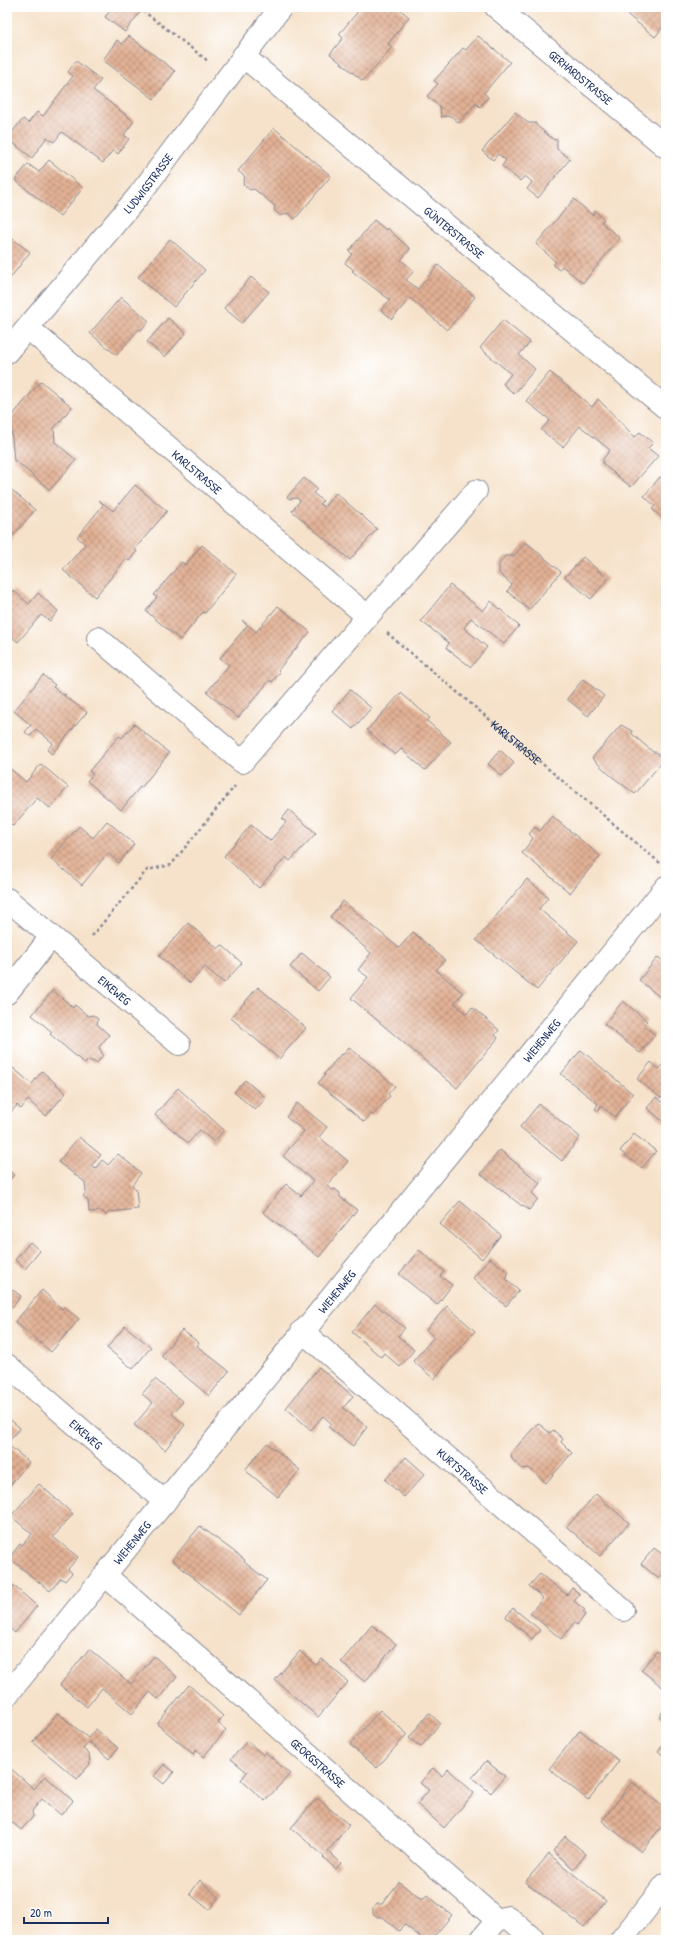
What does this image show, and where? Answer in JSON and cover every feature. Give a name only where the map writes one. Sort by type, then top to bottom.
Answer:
[{"type":"street","name":"LUDWIGSTRASSE","points":[[7,352],[139,195],[281,7]]},
{"type":"street","name":"GERHARDSTRASSE","points":[[496,7],[666,147]]},
{"type":"street","name":"GÜNTERSTRASSE","points":[[243,56],[666,408]]},
{"type":"street","name":"KARLSTRASSE","points":[[28,328],[366,616]]},
{"type":"street","points":[[98,638],[242,762],[366,616],[476,491]]},
{"type":"street","name":"EIKEWEG","points":[[7,899],[178,1044]]},
{"type":"street","name":"WIEHENWEG","points":[[7,1695],[302,1332],[662,901]]},
{"type":"street","points":[[7,993],[51,937]]},
{"type":"street","name":"KURTSTRASSE","points":[[302,1332],[623,1610]]},
{"type":"street","name":"EIKEWEG","points":[[7,1365],[165,1502]]},
{"type":"street","name":"GEORGSTRASSE","points":[[105,1575],[497,1920]]},
{"type":"street","points":[[621,1940],[666,1884]]},
{"type":"street","points":[[481,1940],[497,1920],[508,1917],[534,1940]]},
{"type":"path","points":[[138,7],[228,76]]},
{"type":"path","name":"KARLSTRASSE","points":[[366,616],[666,869]]},
{"type":"path","points":[[74,957],[147,870],[171,865],[242,777],[242,762]]},
{"type":"building","points":[[113,7],[135,7],[141,11],[125,32],[105,17]]},
{"type":"building","points":[[362,7],[397,7],[409,17],[388,44],[392,47],[363,81],[330,54],[343,38],[339,34]]},
{"type":"building","points":[[618,7],[666,7],[666,23],[655,37]]},
{"type":"building","points":[[129,36],[175,71],[154,99],[103,60],[117,40],[122,44]]},
{"type":"building","points":[[478,36],[510,62],[484,93],[488,97],[480,107],[476,103],[459,123],[451,116],[441,117],[440,107],[427,96],[438,84],[434,81],[463,48],[466,50]]},
{"type":"building","points":[[76,61],[101,80],[93,90],[134,121],[124,135],[129,139],[118,154],[113,150],[103,163],[62,132],[54,142],[47,137],[32,158],[7,138],[23,119],[28,123],[37,112],[43,116],[73,76],[68,72]]},
{"type":"building","points":[[515,112],[528,123],[536,123],[536,125],[554,140],[557,139],[557,149],[570,159],[538,198],[527,189],[532,182],[525,176],[520,181],[502,166],[506,160],[498,154],[493,160],[482,151]]},
{"type":"building","points":[[274,128],[331,176],[295,219],[288,213],[281,216],[274,210],[275,206],[254,189],[250,190],[243,184],[245,177],[238,171]]},
{"type":"building","points":[[49,160],[83,188],[60,216],[15,180],[28,164],[39,172]]},
{"type":"building","points":[[574,199],[592,215],[595,211],[604,219],[601,222],[620,238],[583,283],[562,266],[559,270],[553,265],[556,262],[536,244]]},
{"type":"building","points":[[374,220],[386,230],[387,228],[410,249],[401,260],[414,271],[406,280],[418,289],[438,265],[475,297],[447,330],[410,298],[392,319],[381,310],[390,300],[352,271],[354,270],[345,263],[352,254],[349,251]]},
{"type":"building","points":[[7,235],[30,252],[8,281],[7,280]]},
{"type":"building","points":[[170,239],[205,270],[174,307],[138,277]]},
{"type":"building","points":[[251,277],[269,292],[242,323],[224,308]]},
{"type":"building","points":[[121,297],[149,321],[141,330],[139,329],[116,355],[90,333]]},
{"type":"building","points":[[168,318],[186,333],[165,357],[147,342]]},
{"type":"building","points":[[503,320],[530,342],[519,355],[535,369],[514,394],[503,384],[511,374],[480,348]]},
{"type":"building","points":[[550,372],[592,407],[598,399],[635,437],[640,432],[653,443],[648,448],[658,456],[631,487],[603,464],[603,459],[610,450],[580,426],[563,447],[541,430],[550,420],[526,401]]},
{"type":"building","points":[[41,381],[72,407],[54,428],[55,442],[76,460],[50,490],[16,461],[14,461],[10,416],[12,416]]},
{"type":"building","points":[[660,477],[666,482],[666,521],[652,509],[655,506],[644,496]]},
{"type":"building","points":[[304,478],[317,489],[313,493],[323,501],[320,504],[324,507],[336,493],[377,529],[350,560],[292,511],[300,501],[297,498],[290,499],[287,497]]},
{"type":"building","points":[[135,485],[167,511],[135,549],[137,551],[129,561],[126,559],[95,597],[63,570],[85,544],[77,537],[103,505],[99,500],[113,511]]},
{"type":"building","points":[[7,486],[35,510],[7,543]]},
{"type":"building","points":[[526,542],[561,572],[529,610],[507,591],[512,585],[499,573],[499,564],[505,556],[514,556]]},
{"type":"building","points":[[202,545],[236,574],[205,613],[203,612],[180,640],[146,611],[157,597],[154,595],[182,562],[185,565]]},
{"type":"building","points":[[583,557],[608,579],[591,599],[565,577]]},
{"type":"building","points":[[450,585],[483,611],[491,601],[519,626],[504,644],[471,618],[464,628],[487,647],[471,667],[446,648],[449,643],[421,621]]},
{"type":"building","points":[[13,590],[29,604],[38,593],[58,611],[50,621],[41,615],[18,642],[7,633],[7,597]]},
{"type":"building","points":[[278,606],[310,632],[278,670],[280,672],[272,682],[270,680],[238,718],[207,692],[229,665],[220,658],[247,626],[242,620],[256,632]]},
{"type":"building","points":[[43,675],[55,685],[53,687],[63,695],[66,694],[64,696],[87,712],[52,754],[47,750],[53,743],[36,729],[30,736],[25,732],[31,725],[14,711]]},
{"type":"building","points":[[583,679],[604,696],[588,716],[567,699]]},
{"type":"building","points":[[350,690],[371,708],[353,729],[332,711]]},
{"type":"building","points":[[401,693],[430,718],[427,721],[451,742],[425,770],[401,749],[395,755],[367,730]]},
{"type":"building","points":[[134,724],[169,753],[121,810],[87,781],[93,774],[89,771],[119,736],[122,738]]},
{"type":"building","points":[[621,725],[632,731],[632,734],[653,752],[656,752],[661,756],[663,761],[635,794],[610,775],[592,758]]},
{"type":"building","points":[[500,750],[514,763],[502,776],[488,764]]},
{"type":"building","points":[[41,764],[68,787],[50,808],[37,798],[13,826],[7,820],[7,766],[26,782]]},
{"type":"building","points":[[289,810],[316,833],[290,861],[286,857],[259,888],[224,856],[251,825],[270,841],[286,822],[282,819]]},
{"type":"building","points":[[552,816],[600,856],[570,893],[522,853],[533,838],[529,834],[535,827],[540,831]]},
{"type":"building","points":[[107,821],[134,844],[119,863],[108,853],[82,885],[51,859],[79,826],[93,838]]},
{"type":"building","points":[[527,879],[548,897],[539,909],[578,941],[537,990],[476,940]]},
{"type":"building","points":[[343,901],[399,948],[413,932],[445,960],[436,970],[463,993],[454,1003],[467,1014],[472,1007],[499,1030],[495,1035],[498,1038],[457,1088],[351,998],[368,977],[358,970],[371,953],[330,917]]},
{"type":"building","points":[[188,923],[218,949],[222,945],[242,963],[224,983],[205,967],[190,983],[159,956]]},
{"type":"building","points":[[302,953],[330,977],[318,991],[290,967]]},
{"type":"building","points":[[658,957],[666,963],[666,1002],[639,980]]},
{"type":"building","points":[[258,987],[306,1028],[279,1059],[231,1018]]},
{"type":"building","points":[[53,990],[73,1008],[75,1005],[88,1016],[93,1015],[98,1019],[97,1024],[109,1035],[99,1047],[103,1055],[97,1063],[88,1060],[85,1064],[50,1034],[52,1032],[32,1015]]},
{"type":"building","points":[[623,1001],[647,1021],[643,1025],[655,1035],[640,1053],[604,1024]]},
{"type":"building","points":[[349,1047],[395,1086],[388,1094],[390,1096],[373,1115],[371,1114],[364,1122],[318,1083],[341,1054],[343,1055]]},
{"type":"building","points":[[581,1050],[633,1094],[615,1117],[601,1106],[598,1111],[595,1109],[598,1104],[561,1074]]},
{"type":"building","points":[[651,1062],[659,1069],[664,1063],[666,1064],[666,1092],[661,1098],[637,1079]]},
{"type":"building","points":[[7,1063],[32,1084],[42,1071],[66,1093],[46,1116],[28,1100],[21,1109],[17,1105],[7,1117]]},
{"type":"building","points":[[245,1080],[266,1098],[255,1110],[234,1092]]},
{"type":"building","points":[[178,1088],[224,1130],[214,1142],[200,1130],[188,1143],[155,1115]]},
{"type":"building","points":[[656,1097],[666,1105],[665,1123],[647,1108]]},
{"type":"building","points":[[297,1103],[327,1127],[319,1137],[348,1161],[327,1186],[340,1193],[340,1197],[357,1210],[319,1257],[263,1212],[286,1184],[301,1196],[313,1181],[283,1156],[304,1131],[286,1117]]},
{"type":"building","points":[[539,1104],[580,1137],[562,1161],[520,1127]]},
{"type":"building","points":[[634,1134],[656,1151],[642,1168],[620,1151]]},
{"type":"building","points":[[79,1137],[101,1155],[91,1166],[95,1169],[102,1160],[108,1165],[118,1154],[141,1173],[132,1185],[136,1189],[138,1209],[109,1212],[106,1215],[101,1211],[89,1212],[88,1200],[83,1196],[86,1192],[85,1182],[58,1162]]},
{"type":"building","points":[[500,1150],[540,1183],[532,1193],[538,1199],[529,1210],[481,1174]]},
{"type":"building","points":[[7,1169],[14,1175],[7,1183]]},
{"type":"building","points":[[460,1201],[501,1235],[482,1259],[440,1224]]},
{"type":"building","points":[[30,1242],[40,1251],[25,1269],[15,1260]]},
{"type":"building","points":[[419,1250],[444,1271],[440,1276],[452,1285],[437,1305],[399,1274]]},
{"type":"building","points":[[490,1258],[508,1272],[506,1279],[519,1291],[506,1306],[473,1278]]},
{"type":"building","points":[[10,1288],[21,1296],[7,1314],[7,1292]]},
{"type":"building","points":[[42,1290],[62,1309],[64,1307],[79,1319],[51,1352],[15,1322]]},
{"type":"building","points":[[375,1304],[405,1328],[398,1336],[414,1350],[400,1367],[384,1353],[381,1357],[352,1332]]},
{"type":"building","points":[[447,1306],[475,1331],[434,1379],[413,1361],[434,1337],[426,1330]]},
{"type":"building","points":[[125,1326],[151,1347],[133,1369],[107,1348]]},
{"type":"building","points":[[182,1330],[199,1343],[197,1346],[229,1371],[209,1396],[161,1356]]},
{"type":"building","points":[[319,1367],[353,1396],[343,1408],[367,1427],[353,1446],[328,1427],[331,1423],[323,1416],[311,1430],[286,1408]]},
{"type":"building","points":[[155,1379],[183,1402],[172,1414],[185,1425],[165,1450],[134,1425],[153,1403],[142,1394]]},
{"type":"building","points":[[7,1417],[20,1428],[7,1443]]},
{"type":"building","points":[[538,1423],[550,1433],[553,1430],[563,1439],[561,1442],[572,1453],[546,1483],[529,1468],[523,1469],[512,1459],[511,1453]]},
{"type":"building","points":[[267,1443],[300,1470],[278,1497],[245,1470]]},
{"type":"building","points":[[7,1444],[29,1462],[7,1489]]},
{"type":"building","points":[[406,1457],[425,1474],[404,1497],[385,1480]]},
{"type":"building","points":[[39,1484],[73,1514],[53,1537],[78,1557],[68,1569],[72,1573],[65,1581],[61,1578],[50,1591],[9,1558],[20,1544],[22,1545],[32,1534],[11,1516]]},
{"type":"building","points":[[596,1494],[629,1523],[600,1556],[567,1527]]},
{"type":"building","points":[[200,1526],[245,1560],[244,1562],[267,1580],[239,1615],[172,1560]]},
{"type":"building","points":[[654,1548],[666,1557],[666,1570],[659,1579],[641,1564]]},
{"type":"building","points":[[540,1574],[567,1595],[572,1588],[580,1594],[574,1601],[585,1610],[583,1612],[586,1614],[577,1625],[574,1623],[561,1639],[530,1613],[543,1598],[529,1586]]},
{"type":"building","points":[[7,1580],[37,1606],[15,1633],[7,1626]]},
{"type":"building","points":[[513,1608],[540,1630],[532,1639],[506,1617]]},
{"type":"building","points":[[372,1625],[396,1644],[365,1682],[341,1662]]},
{"type":"building","points":[[89,1649],[131,1684],[154,1656],[177,1677],[158,1699],[150,1692],[132,1714],[102,1688],[87,1707],[60,1685]]},
{"type":"building","points":[[300,1651],[316,1665],[322,1659],[348,1682],[318,1717],[275,1680]]},
{"type":"building","points":[[657,1651],[666,1658],[666,1690],[641,1670]]},
{"type":"building","points":[[189,1685],[223,1716],[218,1723],[226,1730],[203,1757],[196,1750],[193,1754],[157,1724]]},
{"type":"building","points":[[666,1708],[666,1721],[659,1716]]},
{"type":"building","points":[[380,1710],[407,1734],[377,1768],[350,1745]]},
{"type":"building","points":[[58,1713],[88,1738],[96,1729],[118,1748],[109,1759],[89,1742],[83,1749],[89,1754],[90,1764],[77,1779],[33,1742]]},
{"type":"building","points":[[429,1713],[440,1723],[421,1747],[409,1738]]},
{"type":"building","points":[[580,1730],[619,1761],[588,1800],[549,1769]]},
{"type":"building","points":[[247,1741],[263,1755],[265,1752],[290,1774],[265,1801],[241,1780],[247,1772],[231,1759]]},
{"type":"building","points":[[664,1744],[666,1744],[666,1758],[658,1751]]},
{"type":"building","points":[[486,1761],[505,1776],[491,1793],[472,1778]]},
{"type":"building","points":[[164,1764],[174,1772],[164,1784],[154,1776]]},
{"type":"building","points":[[9,1767],[34,1789],[45,1776],[73,1801],[61,1815],[42,1799],[32,1811],[33,1817],[21,1830],[7,1818],[7,1770]]},
{"type":"building","points":[[433,1768],[442,1776],[448,1769],[474,1793],[444,1828],[417,1804],[429,1790],[420,1783]]},
{"type":"building","points":[[632,1782],[666,1809],[666,1821],[641,1852],[602,1821]]},
{"type":"building","points":[[317,1798],[349,1825],[328,1851],[341,1863],[336,1869],[323,1857],[324,1856],[291,1828]]},
{"type":"building","points":[[565,1836],[586,1854],[574,1869],[553,1851]]},
{"type":"building","points":[[549,1854],[606,1901],[584,1927],[525,1882]]},
{"type":"building","points":[[200,1880],[219,1897],[209,1910],[190,1894]]},
{"type":"building","points":[[399,1882],[422,1900],[427,1895],[452,1915],[431,1940],[424,1940],[404,1924],[399,1931],[383,1917],[378,1917],[373,1914],[373,1908],[377,1904],[382,1904]]}]
